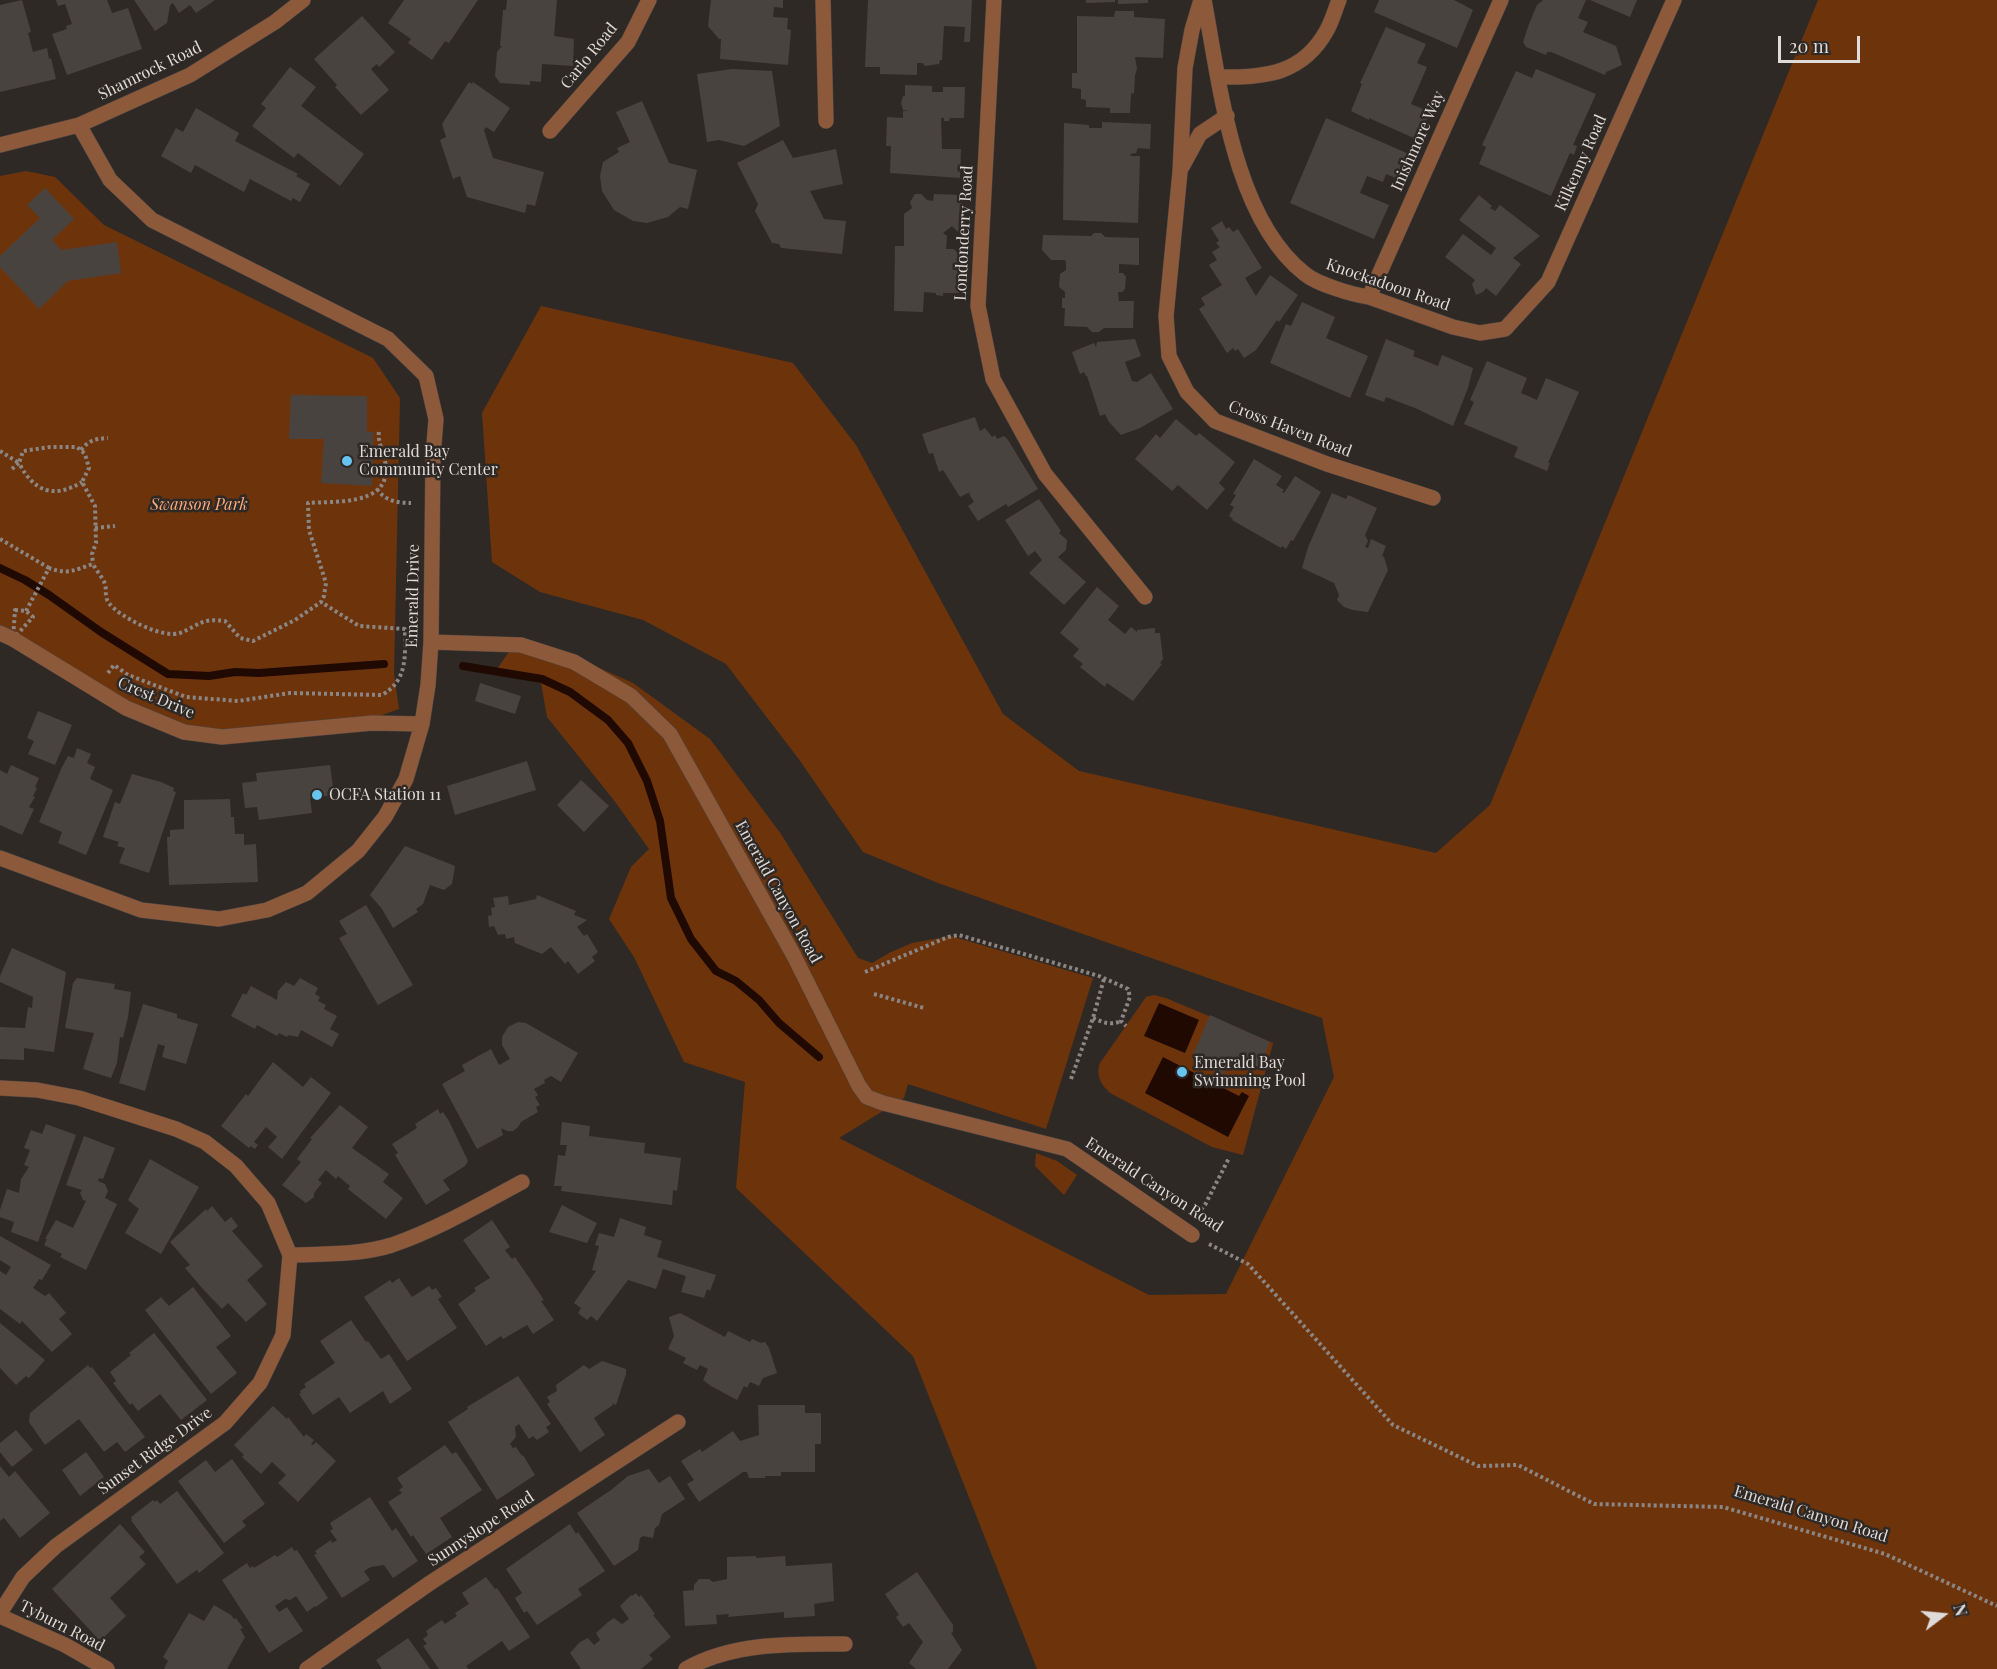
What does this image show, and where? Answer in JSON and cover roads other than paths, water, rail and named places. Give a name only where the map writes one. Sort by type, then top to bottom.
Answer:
[{"type":"street","name":"Shamrock Road","points":[[0,145],[79,125],[190,75],[275,22],[303,0]]},
{"type":"street","name":"Carlo Road","points":[[550,131],[628,42],[649,0]]},
{"type":"street","points":[[823,0],[826,121]]},
{"type":"street","name":"Londonderry Road","points":[[994,0],[978,306],[993,379],[1045,474],[1145,597]]},
{"type":"street","name":"Knockadoon Road","points":[[1203,0],[1232,145],[1253,202],[1276,243],[1291,262],[1307,276],[1355,295],[1369,297],[1453,327],[1480,333],[1505,329]]},
{"type":"street","name":"Cross Haven Road","points":[[1203,0],[1192,30],[1185,68],[1179,172],[1166,316],[1169,356],[1187,392],[1215,420],[1327,464],[1433,498]]},
{"type":"street","points":[[1219,77],[1251,78],[1280,71],[1306,58],[1326,31],[1340,0]]},
{"type":"street","name":"Inishmore Way","points":[[1369,297],[1501,0]]},
{"type":"street","name":"Kilkenny Road","points":[[1505,329],[1548,282],[1674,0]]},
{"type":"street","name":"Cross Haven Road","points":[[1179,172],[1200,134],[1227,116]]},
{"type":"street","name":"Emerald Drive","points":[[0,858],[141,910],[219,919],[267,910],[307,893],[358,851],[385,817],[406,779],[422,724],[428,686],[431,642],[433,457],[436,419],[426,376],[387,339],[152,220],[110,180],[79,125]]},
{"type":"street","name":"Crest Drive","points":[[0,633],[126,708],[184,732],[222,737],[372,723],[422,724]]},
{"type":"street","name":"Emerald Canyon Road","points":[[431,642],[521,645],[574,662],[632,696],[670,734],[793,954],[859,1086],[867,1097],[883,1104],[1067,1149],[1188,1232]]},
{"type":"street","name":"Sunset Ridge Drive","points":[[0,1088],[37,1090],[80,1098],[176,1129],[205,1142],[236,1166],[268,1203],[290,1255],[283,1335],[261,1383],[225,1423],[56,1546],[22,1577],[0,1614]]},
{"type":"street","points":[[290,1255],[342,1254],[391,1245],[457,1216],[522,1182]]},
{"type":"street","name":"Sunnyslope Road","points":[[307,1669],[430,1584],[678,1422]]},
{"type":"street","name":"Tyburn Road","points":[[0,1614],[65,1645],[107,1669]]},
{"type":"street","points":[[686,1669],[729,1652],[769,1646],[845,1644]]},
{"type":"waterway","points":[[0,568],[49,595],[101,632],[168,674],[209,676],[235,672],[259,673],[384,664]]},
{"type":"waterway","points":[[463,666],[542,679],[570,692],[608,720],[628,743],[647,781],[660,821],[671,898],[691,939],[716,971],[736,981],[759,1000],[779,1023],[819,1057]]},
{"type":"place","name":"Emerald Bay Community Center","points":[[347,461]]},
{"type":"place","name":"OCFA Station 11","points":[[317,795]]},
{"type":"place","name":"Emerald Bay Swimming Pool","points":[[1182,1072]]},
{"type":"park label","name":"Swanson Park","points":[[199,505]]}]
